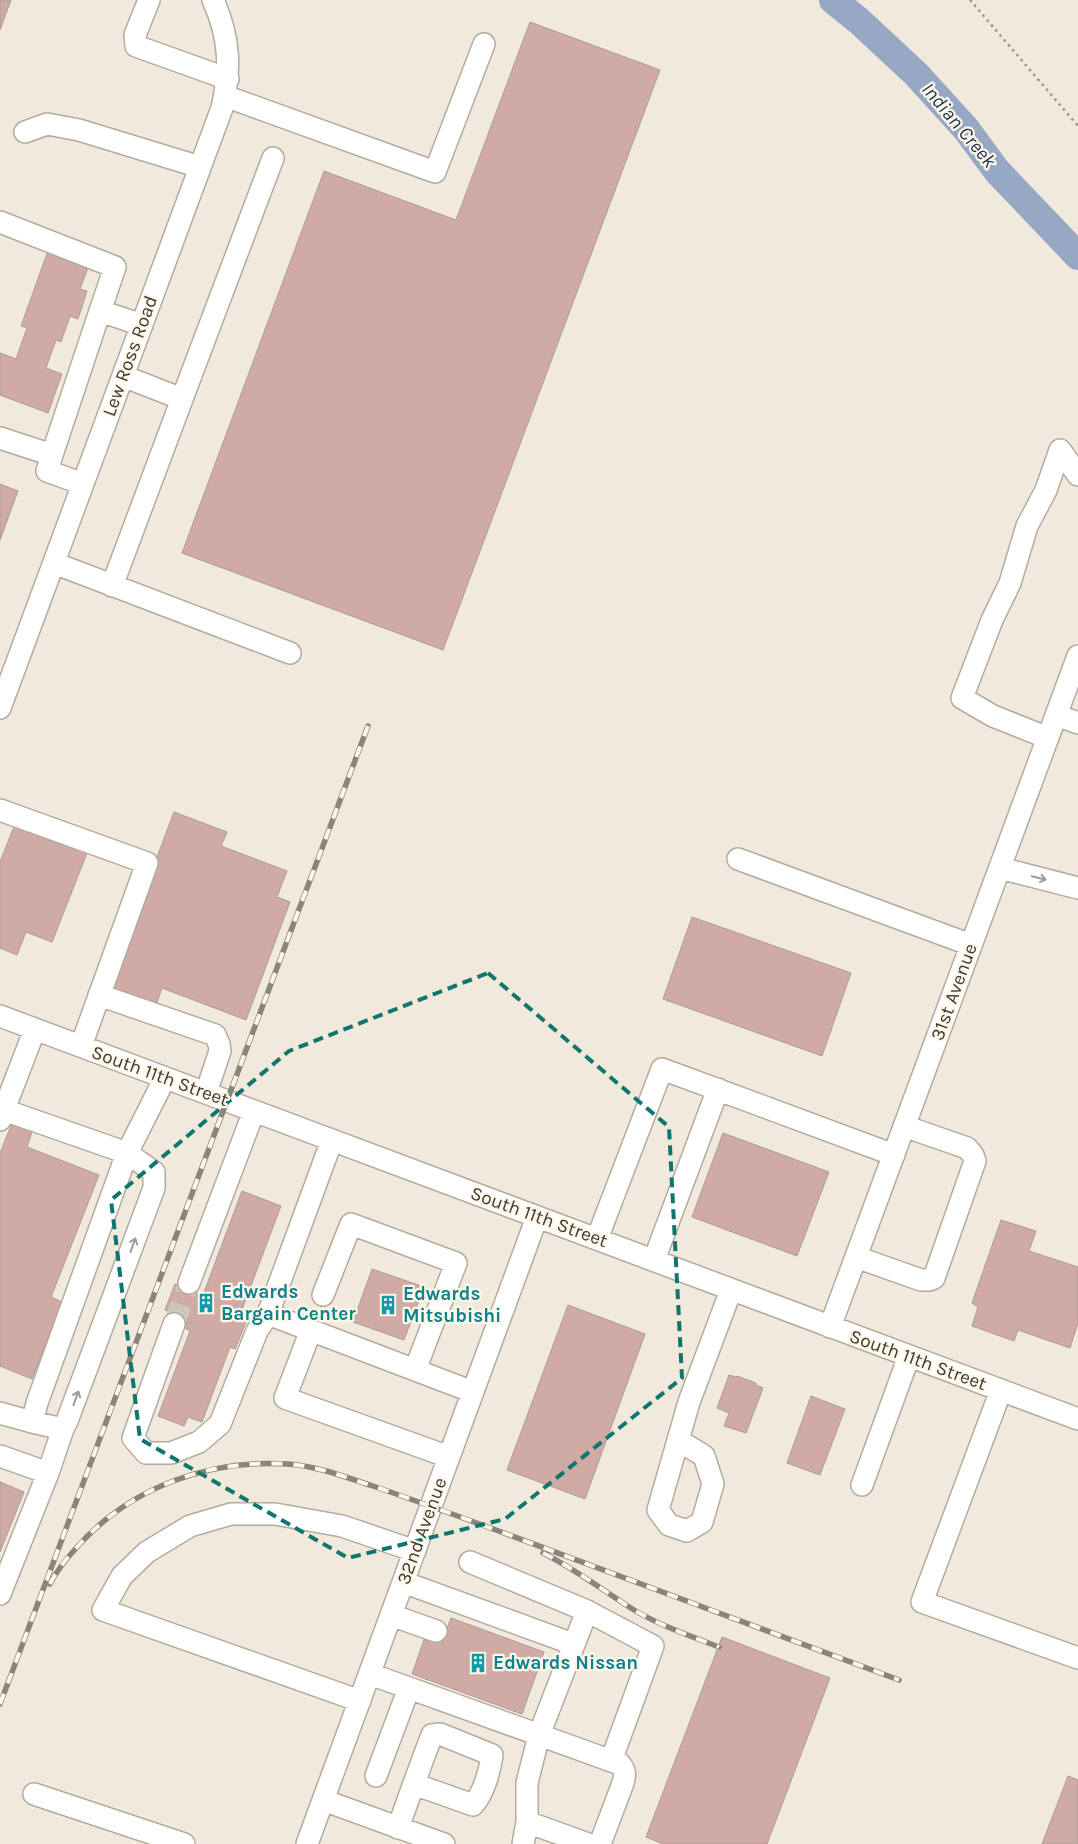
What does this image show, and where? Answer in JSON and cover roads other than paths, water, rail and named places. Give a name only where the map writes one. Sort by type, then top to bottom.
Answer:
[{"type":"street","points":[[149,0],[135,35],[136,46],[226,87],[434,172],[484,44]]},
{"type":"street","name":"Lew Ross Road","points":[[0,708],[222,108],[229,66],[226,38],[214,0]]},
{"type":"street","points":[[25,132],[47,124],[80,130],[200,167]]},
{"type":"street","points":[[112,586],[273,158]]},
{"type":"street","points":[[0,222],[116,267],[47,471],[83,484]]},
{"type":"street","points":[[100,311],[142,325]]},
{"type":"street","points":[[123,376],[182,399]]},
{"type":"street","points":[[0,438],[52,455]]},
{"type":"street","points":[[1048,738],[992,716],[962,698],[992,620],[1010,583],[1027,526],[1046,490],[1060,450],[1078,475]]},
{"type":"street","points":[[54,563],[290,653]]},
{"type":"street","name":"31st Avenue","points":[[830,1327],[1078,656]]},
{"type":"street","points":[[1056,715],[1078,723]]},
{"type":"street","points":[[0,810],[147,863],[81,1046]]},
{"type":"street","points":[[738,859],[971,945]]},
{"type":"street","points":[[1000,868],[1078,888]]},
{"type":"street","points":[[99,995],[214,1035],[219,1044],[220,1051],[206,1093]]},
{"type":"street","name":"South 11th Street","points":[[0,1016],[1078,1419]]},
{"type":"street","points":[[0,1594],[48,1473],[154,1188],[154,1172],[127,1153],[2,1115],[35,1029]]},
{"type":"street","points":[[597,1239],[662,1069],[894,1155]]},
{"type":"street","points":[[32,1422],[127,1153],[165,1078]]},
{"type":"street","points":[[654,1260],[718,1089]]},
{"type":"street","points":[[189,1283],[254,1111]]},
{"type":"street","points":[[856,1257],[921,1280],[934,1278],[975,1161],[967,1148],[904,1126]]},
{"type":"street","points":[[174,1324],[133,1438],[146,1453],[171,1453],[200,1442],[220,1424],[257,1331],[268,1314],[332,1140]]},
{"type":"street","name":"32nd Avenue","points":[[307,1844],[537,1217]]},
{"type":"street","points":[[323,1295],[351,1224],[456,1263],[415,1370]]},
{"type":"street","points":[[678,1440],[731,1290]]},
{"type":"street","points":[[268,1314],[473,1392]]},
{"type":"street","points":[[311,1330],[286,1398],[449,1457]]},
{"type":"street","points":[[862,1485],[908,1356]]},
{"type":"street","points":[[1001,1390],[922,1602],[1078,1658]]},
{"type":"street","points":[[0,1413],[63,1429]]},
{"type":"street","points":[[0,1456],[48,1473]]},
{"type":"street","points":[[360,1701],[103,1610],[122,1576],[147,1552],[190,1526],[231,1514],[275,1514],[342,1526],[415,1551]]},
{"type":"street","points":[[470,1562],[587,1611],[652,1646],[611,1761]]},
{"type":"street","points":[[403,1582],[573,1644]]},
{"type":"street","points":[[523,1844],[527,1822],[527,1783],[539,1735],[587,1611]]},
{"type":"street","points":[[391,1615],[436,1631]]},
{"type":"street","points":[[370,1674],[620,1764],[624,1768],[625,1774],[623,1783],[600,1844]]},
{"type":"street","points":[[376,1776],[409,1688]]},
{"type":"street","points":[[398,1828],[414,1784]]},
{"type":"street","points":[[34,1794],[184,1844]]},
{"type":"street","points":[[323,1800],[444,1844]]},
{"type":"street","points":[[527,1822],[588,1844]]},
{"type":"waterway","name":"Indian Creek","points":[[833,0],[859,21],[916,74],[966,129],[997,171],[1078,256]]},
{"type":"tunnel","points":[[174,1324],[189,1283]]},
{"type":"railway","points":[[0,1704],[368,726]]},
{"type":"railway","points":[[50,1584],[70,1555],[99,1525],[147,1493],[173,1481],[229,1466],[258,1464],[299,1465],[320,1469],[419,1502],[899,1680]]},
{"type":"railway","points":[[543,1553],[578,1573],[644,1616],[719,1647]]},
{"type":"place","name":"Edwards Bargain Center","points":[[206,1303]]},
{"type":"place","name":"Edwards Mitsubishi","points":[[388,1305]]},
{"type":"place","name":"Edwards Nissan","points":[[478,1663]]}]
